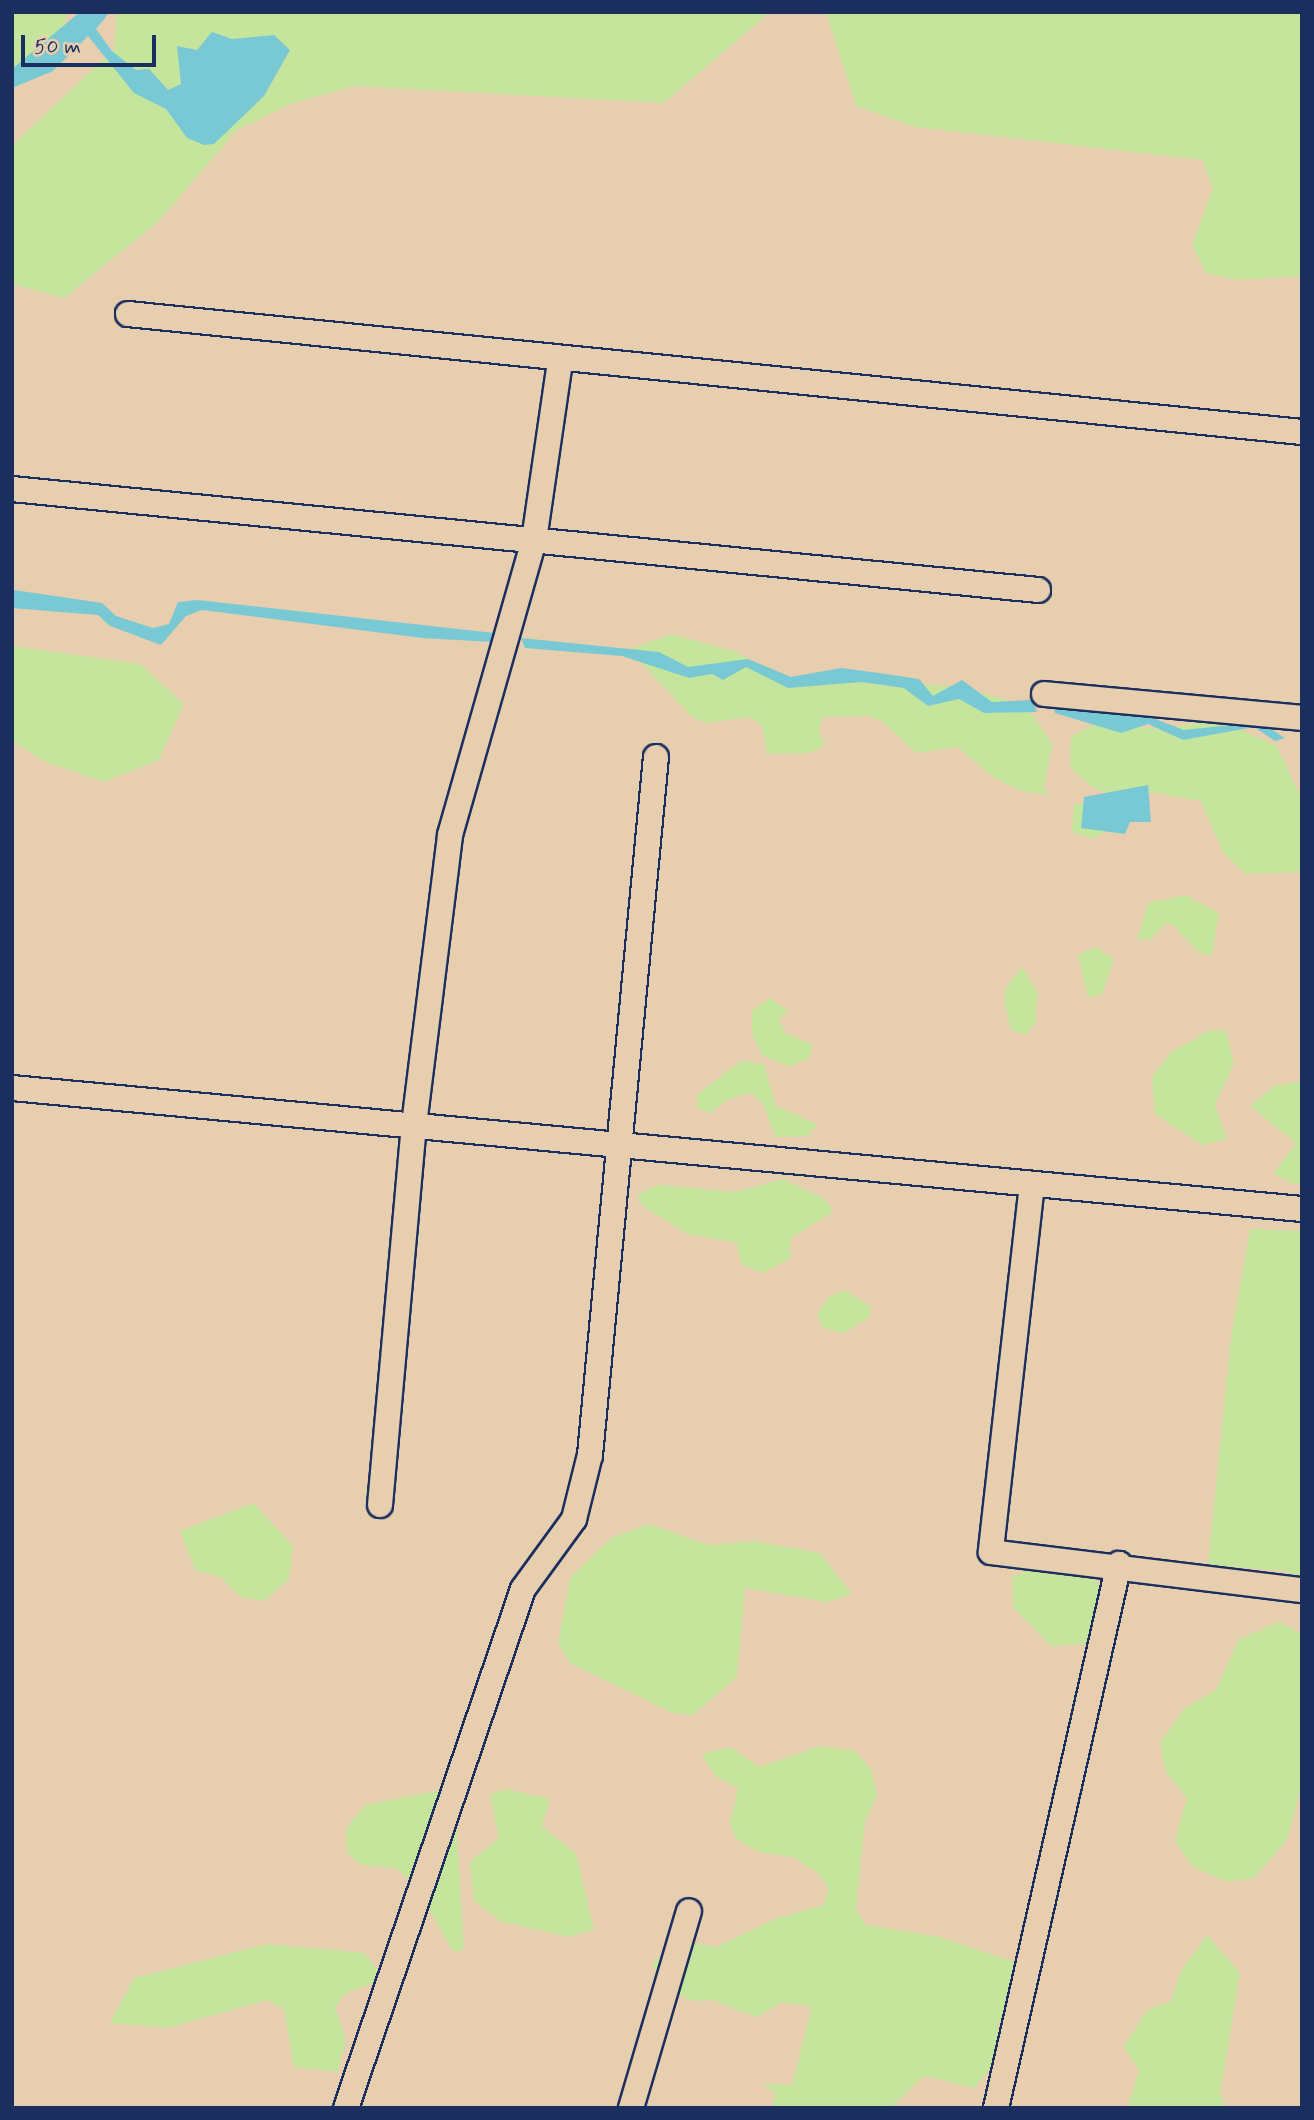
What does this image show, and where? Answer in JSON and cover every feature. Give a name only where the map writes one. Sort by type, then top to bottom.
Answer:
[{"type":"street","points":[[128,314],[560,361],[1302,432]]},
{"type":"street","points":[[380,1505],[414,1125],[450,835],[534,540],[560,361]]},
{"type":"street","points":[[12,489],[1038,590]]},
{"type":"street","points":[[1044,694],[1302,718]]},
{"type":"street","points":[[346,2108],[523,1589],[574,1519],[590,1455],[617,1144],[656,757]]},
{"type":"street","points":[[12,1087],[1302,1209]]},
{"type":"street","points":[[1032,1184],[991,1552],[1119,1564],[1302,1590]]},
{"type":"street","points":[[996,2108],[1119,1564]]},
{"type":"street","points":[[631,2108],[689,1911]]},
{"type":"green space","points":[[12,12],[67,12],[62,39],[12,72]]},
{"type":"green space","points":[[117,12],[770,12],[664,103],[354,86],[290,104],[237,130],[158,222],[64,298],[12,284],[12,146],[114,49]]},
{"type":"green space","points":[[826,12],[1302,12],[1302,276],[1238,280],[1206,273],[1192,245],[1213,188],[1202,160],[915,127],[856,106]]},
{"type":"green space","points":[[671,634],[734,651],[792,680],[949,686],[1025,704],[1052,744],[1044,788],[1050,795],[1021,791],[993,777],[958,747],[916,753],[883,722],[868,716],[823,717],[819,731],[825,745],[811,753],[767,754],[762,726],[750,717],[706,723],[692,717],[629,650]]},
{"type":"green space","points":[[12,646],[140,664],[184,704],[159,760],[103,782],[44,761],[12,741]]},
{"type":"green space","points":[[1217,720],[1276,745],[1302,799],[1302,872],[1246,874],[1224,854],[1201,801],[1144,791],[1117,797],[1090,786],[1070,767],[1071,736],[1098,723],[1159,729]]},
{"type":"green space","points":[[1074,803],[1082,804],[1106,832],[1092,839],[1072,832]]},
{"type":"green space","points":[[1185,895],[1219,913],[1212,955],[1198,952],[1173,925],[1166,923],[1150,940],[1137,939],[1148,903]]},
{"type":"green space","points":[[1096,947],[1114,959],[1102,994],[1088,998],[1078,955]]},
{"type":"green space","points":[[1023,967],[1038,994],[1035,1024],[1025,1035],[1011,1030],[1004,1001],[1006,987]]},
{"type":"green space","points":[[771,998],[789,1012],[779,1019],[785,1033],[813,1045],[809,1058],[790,1067],[762,1055],[752,1034],[752,1010]]},
{"type":"green space","points":[[1210,1030],[1226,1031],[1234,1063],[1215,1105],[1227,1139],[1202,1145],[1155,1114],[1152,1077],[1171,1052]]},
{"type":"green space","points":[[741,1061],[764,1064],[776,1106],[817,1124],[808,1136],[776,1137],[762,1102],[751,1093],[728,1099],[711,1113],[697,1108],[697,1095]]},
{"type":"green space","points":[[1302,1081],[1302,1183],[1294,1184],[1274,1174],[1296,1143],[1250,1106],[1274,1086]]},
{"type":"green space","points":[[783,1179],[825,1199],[833,1212],[791,1238],[790,1259],[762,1273],[741,1264],[737,1243],[688,1234],[644,1207],[636,1195],[659,1185],[735,1192]]},
{"type":"green space","points":[[1250,1229],[1302,1231],[1302,1584],[1286,1571],[1208,1565],[1231,1338]]},
{"type":"green space","points":[[845,1290],[871,1307],[870,1317],[844,1333],[823,1328],[817,1314],[830,1296]]},
{"type":"green space","points":[[253,1503],[293,1546],[289,1579],[264,1601],[241,1597],[220,1577],[196,1571],[180,1531]]},
{"type":"green space","points":[[649,1524],[709,1545],[754,1541],[820,1553],[852,1594],[827,1602],[745,1588],[737,1677],[693,1715],[673,1713],[570,1663],[558,1644],[570,1578],[611,1538]]},
{"type":"green space","points":[[1038,1565],[1093,1575],[1107,1603],[1088,1644],[1051,1646],[1013,1607],[1012,1577]]},
{"type":"green space","points":[[1279,1622],[1302,1634],[1302,1784],[1287,1840],[1253,1879],[1225,1881],[1193,1867],[1175,1841],[1187,1798],[1166,1772],[1160,1743],[1185,1708],[1216,1690],[1239,1639]]},
{"type":"green space","points":[[820,1746],[855,1751],[871,1769],[877,1795],[865,1822],[856,1909],[866,1925],[940,1937],[1026,1966],[1020,1993],[997,2025],[1003,2053],[974,2088],[924,2076],[891,2108],[771,2108],[776,2093],[762,2084],[792,2085],[812,2007],[783,2002],[757,2017],[711,2000],[694,2001],[666,1991],[652,1964],[676,1940],[716,1947],[777,1918],[824,1905],[828,1888],[819,1874],[793,1857],[759,1852],[736,1839],[730,1822],[738,1788],[715,1776],[702,1754],[730,1747],[760,1767]]},
{"type":"green space","points":[[462,1786],[456,1816],[464,1949],[453,1952],[418,1889],[396,1868],[361,1865],[347,1853],[346,1829],[365,1805]]},
{"type":"green space","points":[[506,1789],[550,1799],[542,1826],[576,1854],[594,1929],[569,1937],[502,1922],[474,1901],[470,1862],[499,1838],[490,1795]]},
{"type":"green space","points":[[1207,1935],[1240,1973],[1220,2094],[1226,2108],[1127,2108],[1139,2071],[1124,2047],[1147,2010],[1171,2001],[1181,1971]]},
{"type":"green space","points":[[267,1944],[365,1953],[384,1979],[346,1993],[335,2007],[346,2041],[338,2072],[294,2067],[284,2009],[267,2000],[168,2028],[110,2023],[134,1978]]},
{"type":"water","points":[[80,12],[110,12],[96,29],[112,51],[136,70],[149,69],[168,90],[181,84],[177,46],[197,50],[212,32],[232,39],[274,35],[290,50],[264,96],[214,144],[204,145],[187,138],[166,109],[134,93],[88,36],[53,71],[12,88],[12,69]]},
{"type":"water","points":[[14,590],[102,603],[116,616],[153,628],[169,624],[178,602],[197,600],[494,633],[493,642],[422,638],[202,610],[186,616],[161,645],[110,626],[98,615],[12,608]]},
{"type":"water","points":[[521,638],[659,652],[688,667],[748,659],[791,677],[841,668],[879,673],[919,679],[933,696],[962,680],[992,702],[1032,700],[1037,712],[984,713],[959,699],[928,706],[904,688],[862,682],[788,688],[746,667],[723,680],[712,674],[689,678],[622,656],[525,648]]},
{"type":"water","points":[[1053,703],[1126,716],[1137,712],[1184,730],[1260,722],[1285,738],[1275,741],[1254,727],[1183,740],[1148,724],[1121,733],[1055,713]]},
{"type":"water","points":[[1148,785],[1151,822],[1130,822],[1125,834],[1081,828],[1084,797]]}]
